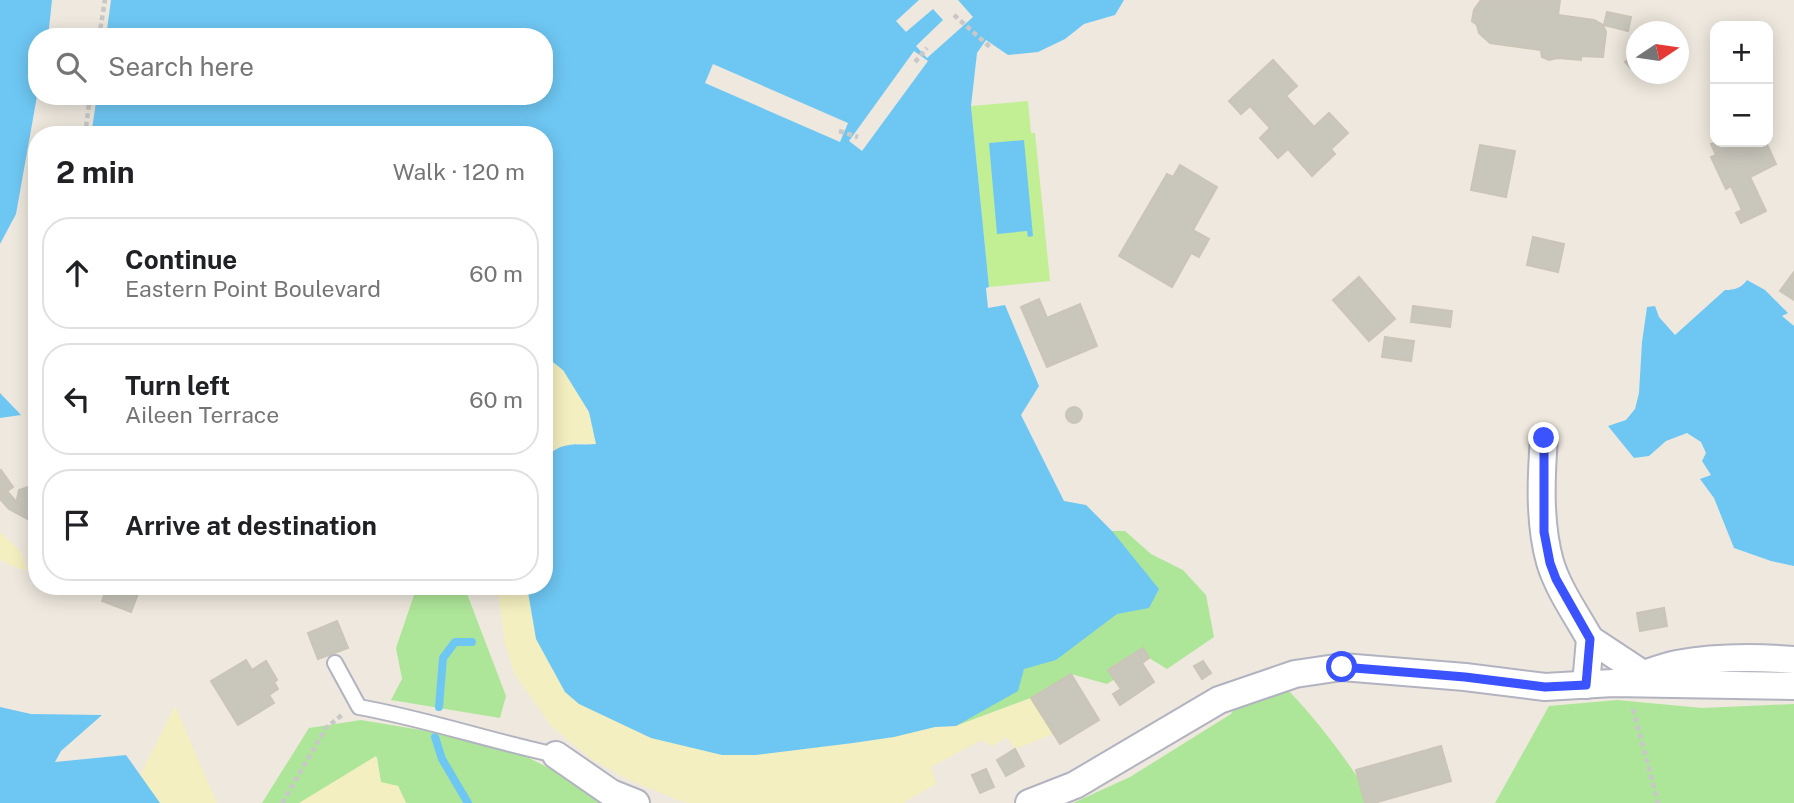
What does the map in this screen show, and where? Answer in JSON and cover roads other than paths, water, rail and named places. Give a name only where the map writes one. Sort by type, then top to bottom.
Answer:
[{"type":"street","points":[[1544,438],[1544,532],[1550,563],[1556,579],[1590,639],[1628,681]]},
{"type":"street","points":[[1586,685],[1590,639]]},
{"type":"street","points":[[1628,681],[1677,664],[1768,658],[1794,660]]},
{"type":"street","points":[[1029,803],[1096,774],[1219,700],[1295,674],[1342,667],[1465,677],[1545,687],[1628,681],[1794,686]]},
{"type":"street","points":[[556,755],[611,793],[636,803]]},
{"type":"lane","points":[[335,663],[359,707],[414,717],[463,733],[556,755]]},
{"type":"water","points":[[0,0],[88,0],[84,28],[28,28],[28,105],[65,105],[46,126],[28,126],[28,386],[21,415],[0,418]]},
{"type":"water","points":[[111,0],[1124,0],[1115,15],[1084,24],[1065,39],[1038,52],[1008,55],[986,40],[977,53],[971,106],[989,287],[986,288],[988,308],[1005,305],[1039,386],[1021,415],[1064,501],[1086,505],[1112,531],[1159,589],[1149,608],[1117,614],[1056,660],[1024,669],[1018,691],[956,726],[935,727],[894,737],[756,755],[722,755],[651,738],[579,704],[565,692],[536,639],[529,595],[553,595],[553,452],[562,446],[596,444],[589,412],[563,370],[553,362],[553,126],[92,126],[96,105],[553,105],[553,28],[107,28]]},
{"type":"water","points":[[1024,140],[1033,236],[1028,237],[1027,231],[997,234],[989,143]]},
{"type":"water","points":[[1747,280],[1765,290],[1788,313],[1782,316],[1794,326],[1794,566],[1734,548],[1714,498],[1700,479],[1711,475],[1702,461],[1706,453],[1701,442],[1687,433],[1666,441],[1649,456],[1634,458],[1608,426],[1626,420],[1635,409],[1639,393],[1647,307],[1655,306],[1659,317],[1675,335],[1725,290],[1738,288]]},
{"type":"water","points":[[0,707],[31,714],[102,715],[61,751],[55,762],[126,755],[160,803],[0,803]]},
{"type":"waterway","points":[[439,707],[443,658],[455,642],[472,642]]},
{"type":"waterway","points":[[435,737],[442,759],[468,803]]}]
